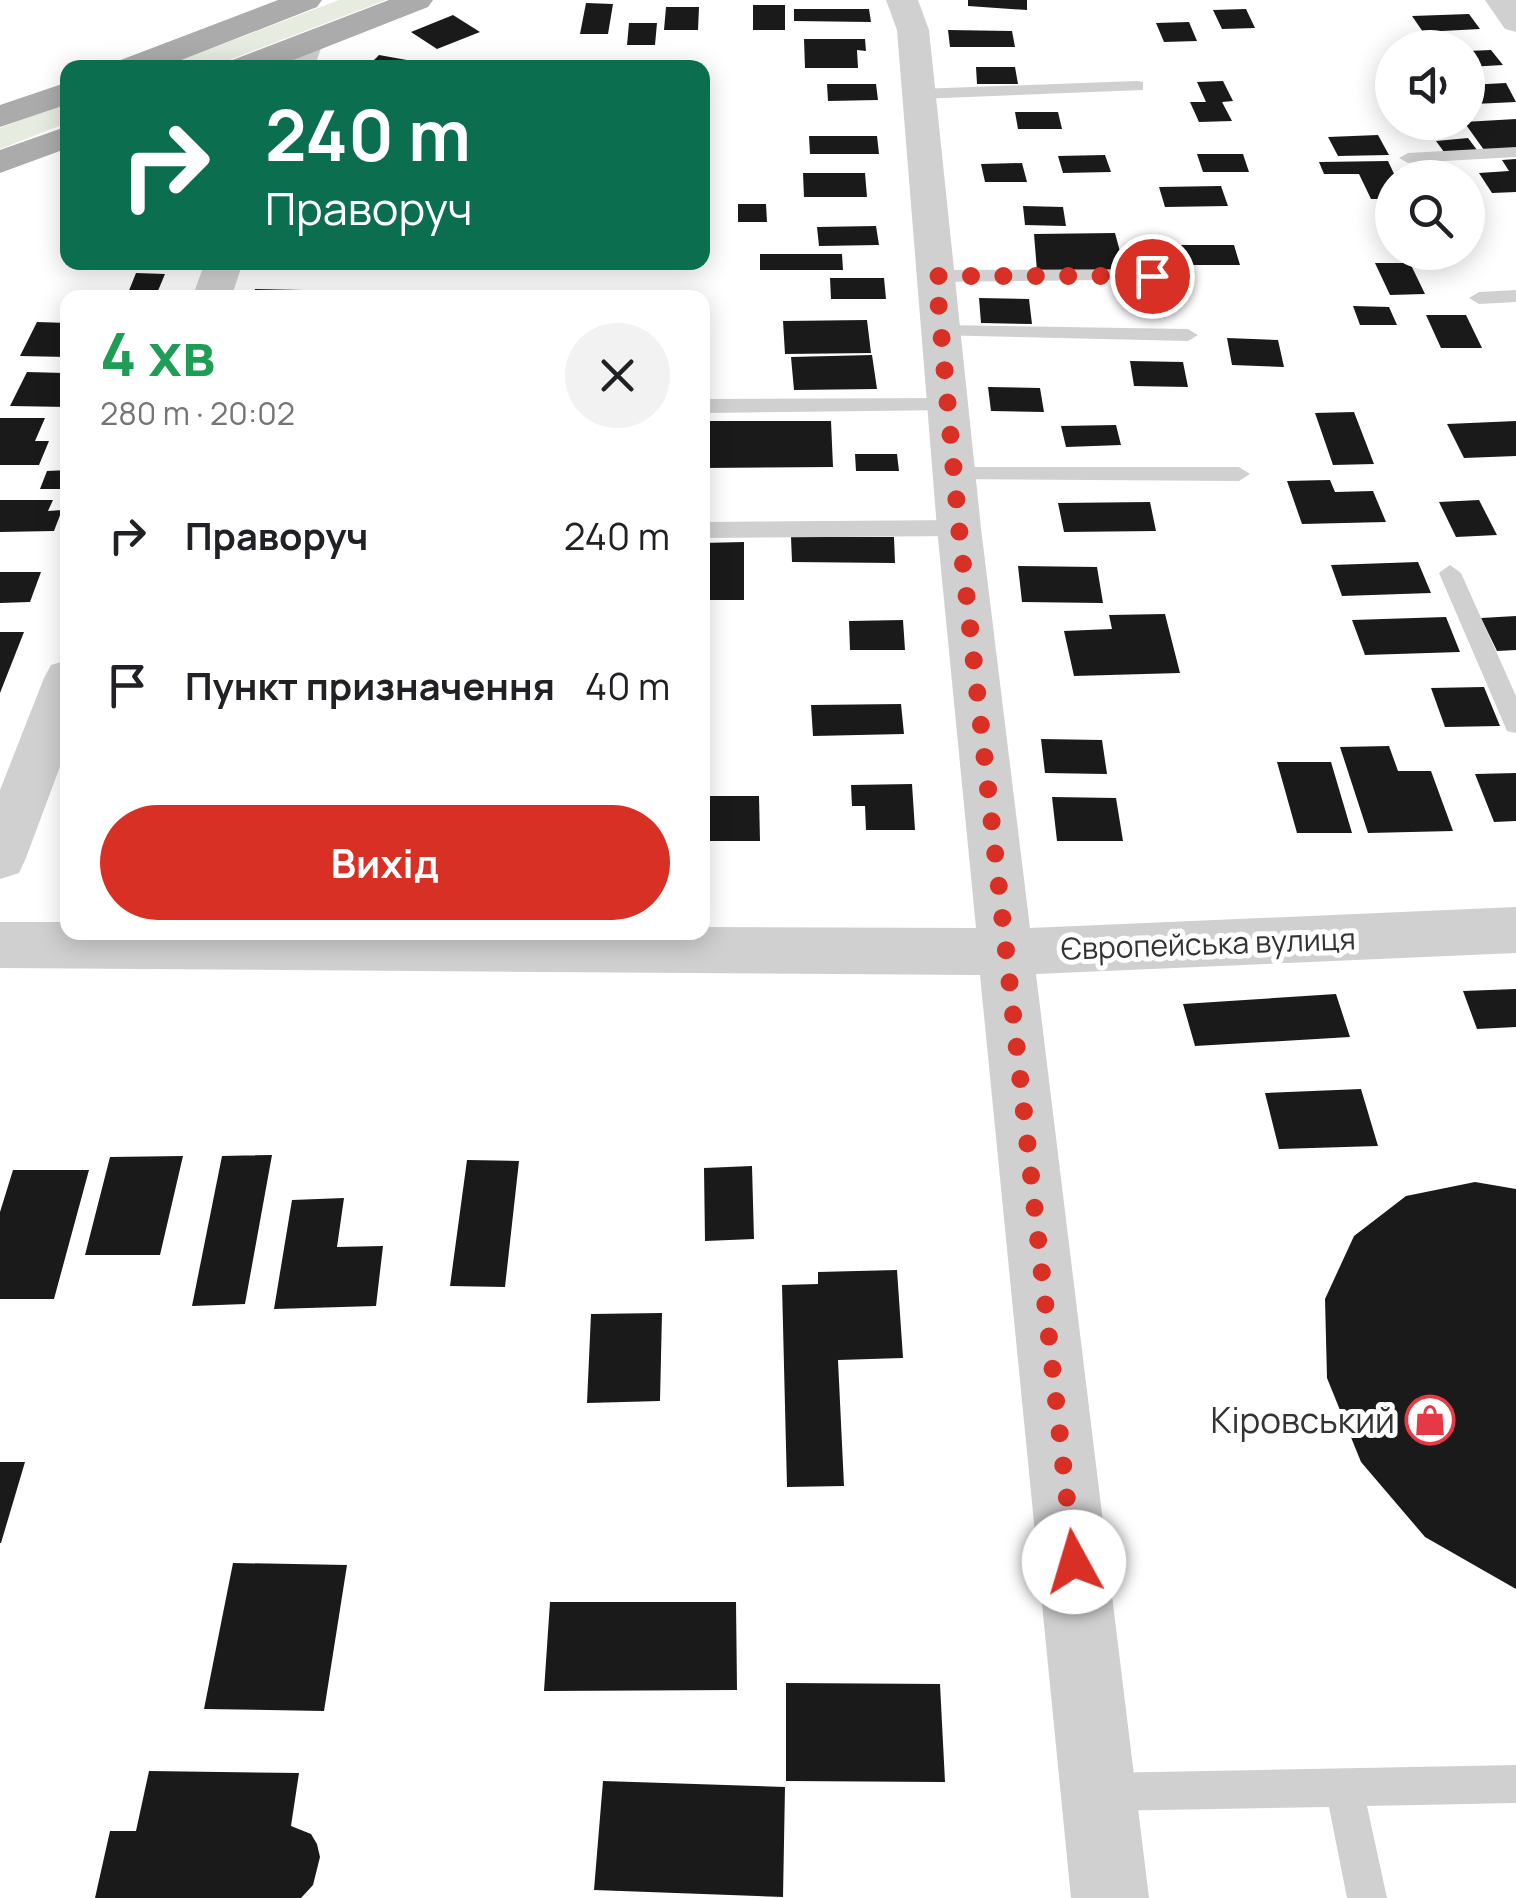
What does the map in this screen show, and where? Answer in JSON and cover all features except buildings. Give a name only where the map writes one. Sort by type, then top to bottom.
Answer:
[{"type":"main road","points":[[302,55],[417,0]]},
{"type":"main road","points":[[150,60],[296,2]]},
{"type":"main road","points":[[0,117],[60,95]]},
{"type":"main road","points":[[0,162],[60,139]]},
{"type":"street","points":[[902,0],[912,30],[959,528],[1110,1898]]},
{"type":"street","points":[[1501,0],[1516,22]]},
{"type":"street","points":[[0,858],[60,699]]},
{"type":"street","name":"Європейська вулиця","points":[[0,945],[1008,952],[1516,930]]},
{"type":"lane","points":[[918,94],[1137,86]]},
{"type":"lane","points":[[1408,158],[1516,152]]},
{"type":"lane","points":[[936,276],[1188,276]]},
{"type":"lane","points":[[1479,298],[1516,296]]},
{"type":"lane","points":[[940,331],[1188,335]]},
{"type":"lane","points":[[710,406],[948,405]]},
{"type":"lane","points":[[954,474],[1239,474]]},
{"type":"lane","points":[[710,530],[959,528]]},
{"type":"lane","points":[[1450,573],[1506,680],[1516,724]]},
{"type":"lane","points":[[1099,1792],[1516,1784]]},
{"type":"lane","points":[[1344,1788],[1366,1898]]},
{"type":"shaded area","points":[[339,0],[386,0],[229,60],[181,60]]},
{"type":"shaded area","points":[[60,105],[60,126],[0,149],[0,128]]},
{"type":"place","name":"Кіровський","points":[[1430,1420]]},
{"type":"route","points":[[1074,1562],[959,528],[936,276],[1152,276]]}]
